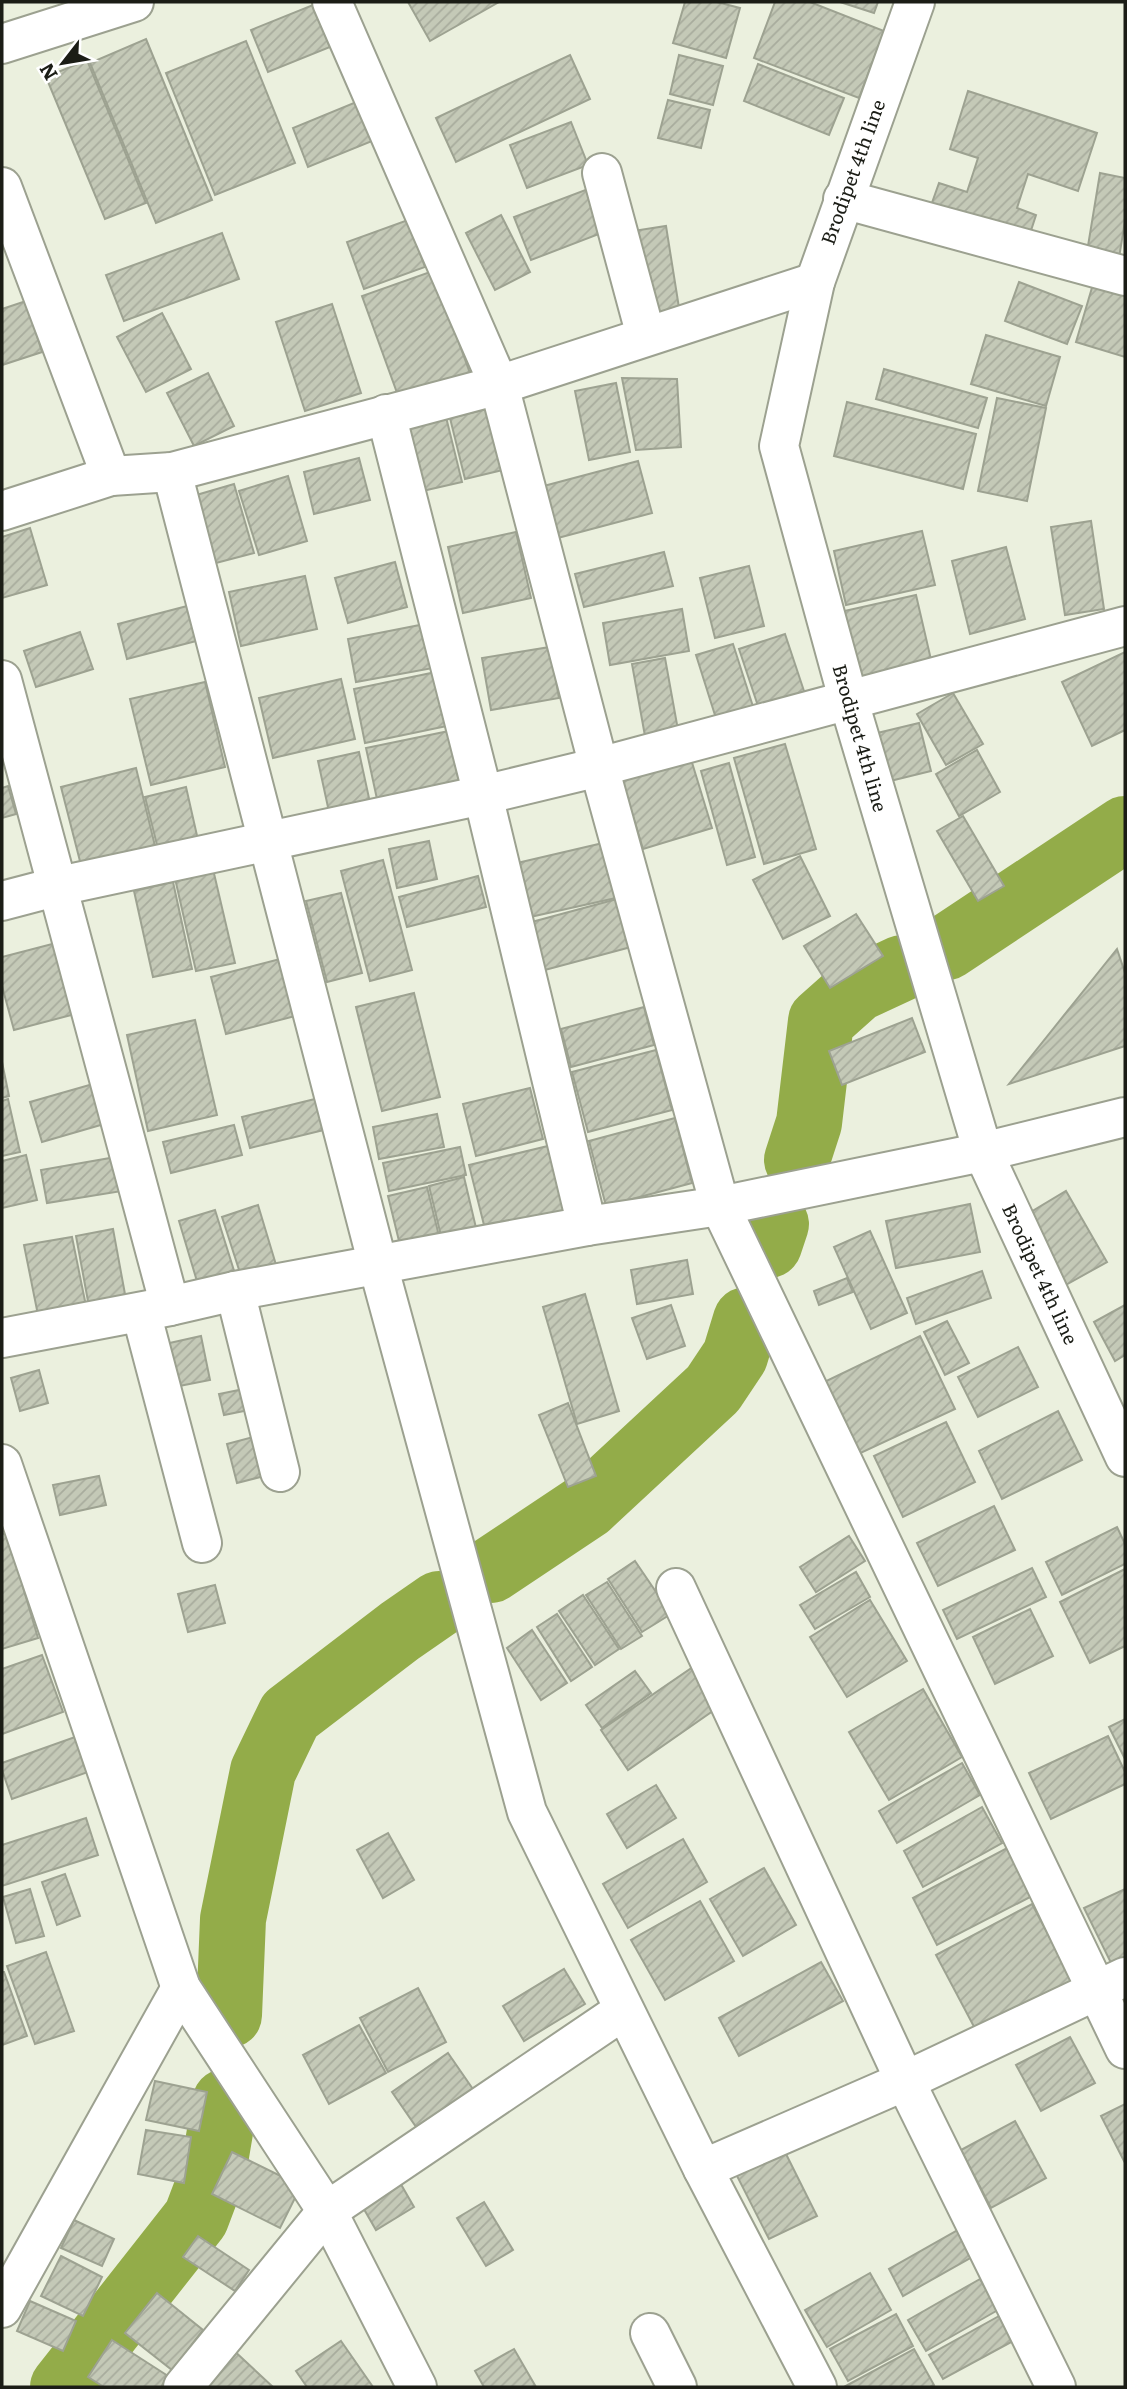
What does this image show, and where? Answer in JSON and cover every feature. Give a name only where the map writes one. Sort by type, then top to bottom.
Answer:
[{"type":"street","points":[[2,44],[134,2]]},
{"type":"street","points":[[332,2],[499,385],[599,767],[720,1206],[1111,1984],[1125,2049]]},
{"type":"street","name":"Brodipet 4th line","points":[[915,2],[815,282],[779,446],[849,702],[984,1152],[1125,1457]]},
{"type":"street","points":[[602,173],[646,335]]},
{"type":"street","points":[[2,187],[111,476]]},
{"type":"street","points":[[843,200],[1125,276]]},
{"type":"street","points":[[2,512],[111,476],[172,472],[499,385],[815,282]]},
{"type":"street","points":[[386,414],[483,795],[587,1226]]},
{"type":"street","points":[[172,472],[378,1265],[527,1812],[703,2169],[817,2387]]},
{"type":"street","points":[[2,901],[59,886],[483,795],[599,767],[1125,626]]},
{"type":"street","points":[[2,680],[59,886],[156,1309],[202,1543]]},
{"type":"street","points":[[2,1338],[235,1291],[587,1226],[720,1206],[984,1152],[1125,1117]]},
{"type":"street","points":[[235,1291],[279,1472]]},
{"type":"street","points":[[2,1464],[181,1988],[327,2211],[416,2387]]},
{"type":"street","points":[[676,1588],[905,2081],[1056,2387]]},
{"type":"street","points":[[703,2169],[905,2081],[1111,1984]]},
{"type":"street","points":[[2,2308],[181,1988]]},
{"type":"street","points":[[183,2387],[327,2211],[624,2010]]},
{"type":"street","points":[[650,2333],[677,2387]]},
{"type":"building","points":[[408,2],[499,2],[430,41]]},
{"type":"building","points":[[685,2],[717,2],[740,8],[726,58],[673,43]]},
{"type":"building","points":[[775,2],[810,2],[884,31],[859,98],[754,58]]},
{"type":"building","points":[[840,2],[878,2],[874,13]]},
{"type":"building","points":[[313,5],[330,47],[268,72],[251,30]]},
{"type":"building","points":[[146,39],[212,200],[156,223],[90,63]]},
{"type":"building","points":[[246,41],[295,163],[215,195],[166,73]]},
{"type":"building","points":[[570,55],[590,99],[456,162],[436,118]]},
{"type":"building","points":[[679,55],[723,66],[713,105],[670,94]]},
{"type":"building","points":[[87,60],[146,203],[105,219],[46,77]]},
{"type":"building","points":[[758,64],[844,98],[829,135],[744,101]]},
{"type":"building","points":[[968,91],[1097,133],[1078,191],[1028,174],[1017,208],[1036,215],[1026,246],[928,214],[939,183],[967,192],[978,158],[950,149]]},
{"type":"building","points":[[366,98],[382,137],[308,167],[293,128]]},
{"type":"building","points":[[668,100],[710,110],[701,148],[658,138]]},
{"type":"building","points":[[571,122],[588,165],[527,188],[510,145]]},
{"type":"building","points":[[1100,173],[1125,178],[1125,221],[1119,258],[1087,252]]},
{"type":"building","points":[[596,186],[612,229],[531,260],[514,217]]},
{"type":"building","points":[[501,215],[530,272],[495,290],[466,233]]},
{"type":"building","points":[[408,220],[425,267],[364,289],[347,242]]},
{"type":"building","points":[[666,226],[680,314],[647,319],[633,231]]},
{"type":"building","points":[[222,233],[239,279],[124,321],[106,275]]},
{"type":"building","points":[[433,271],[471,376],[400,401],[362,296]]},
{"type":"building","points":[[1096,274],[1125,283],[1125,357],[1076,342]]},
{"type":"building","points":[[1019,282],[1082,306],[1067,344],[1005,321]]},
{"type":"building","points":[[26,301],[42,352],[2,365],[2,309]]},
{"type":"building","points":[[332,304],[361,393],[305,411],[276,322]]},
{"type":"building","points":[[162,313],[191,369],[146,392],[117,337]]},
{"type":"building","points":[[986,335],[1060,357],[1046,406],[971,384]]},
{"type":"building","points":[[884,369],[987,398],[978,428],[876,399]]},
{"type":"building","points":[[208,373],[234,426],[194,446],[167,393]]},
{"type":"building","points":[[622,378],[677,379],[681,447],[636,450]]},
{"type":"building","points":[[616,383],[630,452],[589,460],[575,391]]},
{"type":"building","points":[[997,398],[1046,408],[1027,501],[978,491]]},
{"type":"building","points":[[847,402],[976,434],[963,489],[834,456]]},
{"type":"building","points":[[491,408],[507,469],[465,479],[450,418]]},
{"type":"building","points":[[446,417],[462,482],[418,492],[403,427]]},
{"type":"building","points":[[359,458],[370,500],[314,514],[304,472]]},
{"type":"building","points":[[638,461],[652,513],[554,539],[540,487]]},
{"type":"building","points":[[288,476],[307,541],[259,555],[239,491]]},
{"type":"building","points":[[234,484],[254,553],[212,564],[193,496]]},
{"type":"building","points":[[1091,521],[1104,609],[1065,615],[1051,527]]},
{"type":"building","points":[[30,528],[47,585],[2,598],[2,537]]},
{"type":"building","points":[[922,531],[935,585],[846,605],[834,551]]},
{"type":"building","points":[[516,532],[531,598],[463,613],[448,547]]},
{"type":"building","points":[[1006,547],[1025,619],[970,634],[952,561]]},
{"type":"building","points":[[664,552],[673,586],[584,607],[575,574]]},
{"type":"building","points":[[395,562],[407,607],[348,623],[335,578]]},
{"type":"building","points":[[749,566],[764,626],[715,638],[700,578]]},
{"type":"building","points":[[305,576],[317,629],[241,646],[229,592]]},
{"type":"building","points":[[916,595],[932,664],[856,681],[840,612]]},
{"type":"building","points":[[191,605],[200,640],[127,659],[118,624]]},
{"type":"building","points":[[682,609],[689,651],[610,665],[603,623]]},
{"type":"building","points":[[425,624],[433,668],[356,682],[348,639]]},
{"type":"building","points":[[80,632],[93,669],[36,687],[24,651]]},
{"type":"building","points":[[785,634],[808,703],[762,718],[739,649]]},
{"type":"building","points":[[733,644],[757,719],[720,731],[696,655]]},
{"type":"building","points":[[550,647],[559,698],[491,710],[482,658]]},
{"type":"building","points":[[1125,652],[1125,730],[1092,746],[1062,682]]},
{"type":"building","points":[[665,658],[678,730],[645,736],[632,664]]},
{"type":"building","points":[[436,672],[447,726],[365,743],[354,689]]},
{"type":"building","points":[[341,679],[355,739],[273,758],[259,698]]},
{"type":"building","points":[[205,682],[225,767],[151,785],[130,699]]},
{"type":"building","points":[[953,693],[983,744],[946,765],[917,714]]},
{"type":"building","points":[[919,723],[931,771],[886,782],[873,734]]},
{"type":"building","points":[[449,731],[459,782],[377,799],[366,748]]},
{"type":"building","points":[[785,744],[816,849],[764,864],[734,758]]},
{"type":"building","points":[[977,750],[1000,792],[959,816],[936,774]]},
{"type":"building","points":[[359,752],[372,812],[331,821],[318,761]]},
{"type":"building","points":[[690,756],[712,828],[643,849],[621,777]]},
{"type":"building","points":[[729,763],[755,857],[727,865],[701,771]]},
{"type":"building","points":[[136,768],[156,850],[82,869],[61,787]]},
{"type":"building","points":[[8,786],[16,814],[2,818],[2,788]]},
{"type":"building","points":[[186,787],[198,840],[158,849],[145,797]]},
{"type":"building","points":[[963,816],[1004,886],[978,901],[937,831]]},
{"type":"building","points":[[429,841],[437,879],[397,888],[389,849]]},
{"type":"building","points":[[603,843],[616,898],[530,917],[517,863]]},
{"type":"building","points":[[800,856],[830,916],[783,939],[753,880]]},
{"type":"building","points":[[383,860],[412,970],[370,981],[341,871]]},
{"type":"building","points":[[212,865],[235,963],[196,971],[174,874]]},
{"type":"building","points":[[478,876],[486,907],[407,927],[399,897]]},
{"type":"building","points":[[173,882],[192,969],[153,977],[134,891]]},
{"type":"building","points":[[341,893],[362,973],[327,982],[306,901]]},
{"type":"building","points":[[617,899],[631,947],[541,971],[528,923]]},
{"type":"building","points":[[856,914],[883,956],[830,988],[804,946]]},
{"type":"building","points":[[60,942],[79,1013],[14,1030],[2,986],[2,957]]},
{"type":"building","points":[[1117,949],[1125,973],[1125,1046],[1009,1084]]},
{"type":"building","points":[[284,958],[299,1015],[226,1034],[211,977]]},
{"type":"building","points":[[414,993],[440,1097],[382,1111],[356,1007]]},
{"type":"building","points":[[644,1007],[654,1045],[571,1067],[561,1029]]},
{"type":"building","points":[[912,1018],[925,1052],[842,1085],[829,1051]]},
{"type":"building","points":[[195,1020],[217,1115],[148,1131],[127,1035]]},
{"type":"building","points":[[656,1050],[672,1110],[588,1132],[572,1072]]},
{"type":"building","points":[[2,1062],[9,1096],[2,1098]]},
{"type":"building","points":[[100,1082],[111,1122],[42,1142],[30,1102]]},
{"type":"building","points":[[530,1088],[543,1139],[476,1156],[463,1104]]},
{"type":"building","points":[[319,1098],[328,1129],[250,1148],[242,1117]]},
{"type":"building","points":[[8,1099],[20,1152],[2,1156],[2,1101]]},
{"type":"building","points":[[437,1114],[444,1147],[379,1159],[373,1127]]},
{"type":"building","points":[[675,1118],[692,1183],[606,1206],[589,1141]]},
{"type":"building","points":[[234,1125],[242,1155],[171,1173],[163,1142]]},
{"type":"building","points":[[552,1145],[569,1212],[486,1233],[469,1165]]},
{"type":"building","points":[[460,1147],[466,1175],[389,1191],[383,1163]]},
{"type":"building","points":[[26,1155],[37,1200],[2,1208],[2,1161]]},
{"type":"building","points":[[116,1157],[122,1191],[47,1203],[41,1170]]},
{"type":"building","points":[[464,1177],[477,1232],[442,1240],[429,1186]]},
{"type":"building","points":[[427,1187],[439,1236],[400,1245],[388,1196]]},
{"type":"building","points":[[1066,1191],[1107,1262],[1064,1286],[1024,1216]]},
{"type":"building","points":[[970,1204],[980,1252],[896,1268],[886,1221]]},
{"type":"building","points":[[258,1205],[277,1268],[242,1279],[222,1217]]},
{"type":"building","points":[[215,1210],[236,1277],[199,1288],[179,1221]]},
{"type":"building","points":[[113,1229],[127,1305],[90,1312],[76,1236]]},
{"type":"building","points":[[870,1231],[907,1313],[871,1329],[834,1247]]},
{"type":"building","points":[[72,1237],[86,1306],[38,1315],[24,1245]]},
{"type":"building","points":[[687,1260],[693,1294],[637,1304],[631,1270]]},
{"type":"building","points":[[982,1271],[991,1298],[916,1324],[907,1298]]},
{"type":"building","points":[[847,1278],[853,1292],[819,1305],[814,1291]]},
{"type":"building","points":[[585,1294],[619,1411],[577,1424],[543,1307]]},
{"type":"building","points":[[671,1305],[685,1346],[647,1359],[632,1318]]},
{"type":"building","points":[[1125,1305],[1125,1355],[1115,1361],[1094,1322]]},
{"type":"building","points":[[947,1321],[969,1363],[945,1375],[924,1332]]},
{"type":"building","points":[[201,1336],[210,1380],[174,1387],[165,1344]]},
{"type":"building","points":[[920,1336],[955,1409],[852,1457],[818,1385]]},
{"type":"building","points":[[1018,1347],[1038,1387],[978,1417],[958,1377]]},
{"type":"building","points":[[39,1370],[48,1403],[20,1411],[11,1378]]},
{"type":"building","points":[[249,1388],[254,1409],[224,1415],[219,1394]]},
{"type":"building","points":[[568,1403],[596,1476],[568,1487],[539,1415]]},
{"type":"building","points":[[1058,1411],[1082,1460],[1002,1499],[979,1451]]},
{"type":"building","points":[[946,1422],[975,1482],[903,1517],[874,1456]]},
{"type":"building","points":[[261,1435],[272,1474],[237,1483],[227,1444]]},
{"type":"building","points":[[99,1476],[106,1505],[60,1515],[53,1485]]},
{"type":"building","points":[[994,1506],[1015,1550],[938,1586],[917,1543]]},
{"type":"building","points":[[1117,1527],[1125,1544],[1125,1564],[1062,1595],[1046,1562]]},
{"type":"building","points":[[7,1533],[38,1638],[2,1649],[2,1534]]},
{"type":"building","points":[[849,1536],[865,1561],[816,1592],[800,1567]]},
{"type":"building","points":[[635,1561],[671,1614],[642,1632],[608,1579]]},
{"type":"building","points":[[1032,1568],[1046,1597],[957,1639],[943,1610]]},
{"type":"building","points":[[1125,1569],[1125,1646],[1090,1663],[1060,1602]]},
{"type":"building","points":[[856,1572],[870,1597],[815,1629],[800,1605]]},
{"type":"building","points":[[607,1582],[642,1636],[621,1649],[586,1595]]},
{"type":"building","points":[[215,1585],[225,1623],[188,1632],[178,1594]]},
{"type":"building","points":[[583,1595],[619,1649],[595,1665],[559,1611]]},
{"type":"building","points":[[870,1600],[907,1661],[847,1697],[810,1637]]},
{"type":"building","points":[[1030,1609],[1053,1656],[995,1684],[973,1637]]},
{"type":"building","points":[[557,1614],[592,1667],[571,1681],[537,1627]]},
{"type":"building","points":[[532,1630],[567,1683],[541,1700],[507,1648]]},
{"type":"building","points":[[42,1655],[63,1712],[2,1734],[2,1669]]},
{"type":"building","points":[[693,1667],[720,1706],[628,1770],[601,1730]]},
{"type":"building","points":[[635,1671],[651,1693],[602,1728],[586,1705]]},
{"type":"building","points":[[923,1689],[962,1757],[889,1800],[849,1732]]},
{"type":"building","points":[[1125,1719],[1125,1759],[1109,1727]]},
{"type":"building","points":[[1108,1736],[1125,1772],[1125,1784],[1051,1819],[1029,1773]]},
{"type":"building","points":[[75,1737],[88,1772],[12,1799],[2,1763]]},
{"type":"building","points":[[962,1763],[980,1795],[897,1843],[879,1811]]},
{"type":"building","points":[[656,1785],[676,1818],[627,1848],[607,1814]]},
{"type":"building","points":[[982,1807],[1002,1843],[923,1887],[904,1851]]},
{"type":"building","points":[[86,1818],[98,1855],[2,1886],[2,1845]]},
{"type":"building","points":[[388,1833],[414,1880],[383,1898],[357,1850]]},
{"type":"building","points":[[683,1839],[707,1882],[628,1928],[603,1884]]},
{"type":"building","points":[[1007,1848],[1032,1896],[937,1945],[913,1898]]},
{"type":"building","points":[[764,1868],[796,1925],[743,1956],[710,1899]]},
{"type":"building","points":[[65,1874],[80,1916],[57,1925],[42,1882]]},
{"type":"building","points":[[30,1889],[44,1936],[16,1943],[3,1897]]},
{"type":"building","points":[[1125,1889],[1125,1964],[1114,1969],[1084,1908]]},
{"type":"building","points":[[700,1901],[734,1961],[665,2000],[631,1940]]},
{"type":"building","points":[[1032,1904],[1076,1987],[980,2038],[936,1955]]},
{"type":"building","points":[[46,1952],[74,2031],[35,2044],[7,1966]]},
{"type":"building","points":[[821,1962],[843,2001],[739,2056],[719,2018]]},
{"type":"building","points":[[564,1969],[585,2004],[524,2041],[503,2006]]},
{"type":"building","points":[[2,1972],[27,2036],[2,2045]]},
{"type":"building","points":[[418,1988],[446,2042],[388,2072],[360,2018]]},
{"type":"building","points":[[359,2025],[386,2073],[329,2104],[303,2055]]},
{"type":"building","points":[[1070,2037],[1095,2083],[1041,2111],[1016,2065]]},
{"type":"building","points":[[448,2053],[477,2095],[421,2134],[392,2092]]},
{"type":"building","points":[[155,2081],[207,2092],[199,2131],[146,2120]]},
{"type":"building","points":[[1125,2104],[1125,2160],[1124,2161],[1101,2116]]},
{"type":"building","points":[[1015,2121],[1046,2178],[991,2208],[961,2150]]},
{"type":"building","points":[[146,2130],[191,2137],[184,2183],[138,2174]]},
{"type":"building","points":[[783,2148],[817,2216],[769,2239],[735,2172]]},
{"type":"building","points":[[232,2152],[301,2186],[280,2228],[212,2194]]},
{"type":"building","points":[[395,2174],[414,2207],[376,2230],[357,2197]]},
{"type":"building","points":[[484,2202],[513,2250],[486,2266],[457,2218]]},
{"type":"building","points":[[74,2220],[114,2239],[102,2266],[61,2248]]},
{"type":"building","points":[[958,2230],[972,2257],[903,2296],[889,2269]]},
{"type":"building","points":[[198,2236],[249,2270],[235,2291],[183,2257]]},
{"type":"building","points":[[61,2256],[102,2277],[83,2316],[41,2296]]},
{"type":"building","points":[[870,2273],[891,2310],[827,2347],[805,2310]]},
{"type":"building","points":[[980,2279],[998,2310],[926,2351],[908,2320]]},
{"type":"building","points":[[157,2293],[203,2330],[172,2370],[125,2333]]},
{"type":"building","points":[[30,2301],[76,2321],[63,2351],[17,2331]]},
{"type":"building","points":[[896,2314],[913,2346],[848,2381],[830,2349]]},
{"type":"building","points":[[999,2316],[1013,2341],[943,2379],[929,2355]]},
{"type":"building","points":[[112,2340],[168,2376],[161,2387],[104,2387],[88,2377]]},
{"type":"building","points":[[341,2341],[373,2387],[307,2387],[296,2371]]},
{"type":"building","points":[[230,2347],[273,2387],[193,2387]]},
{"type":"building","points":[[514,2349],[536,2387],[484,2387],[475,2371]]},
{"type":"building","points":[[914,2349],[934,2385],[844,2387]]},
{"type":"waterway","points":[[947,947],[1125,829]]},
{"type":"waterway","points":[[797,1160],[809,1123],[821,1021],[857,989],[902,968]]},
{"type":"waterway","points":[[769,1245],[776,1224]]},
{"type":"waterway","points":[[491,1570],[587,1506],[713,1389],[735,1356],[746,1320]]},
{"type":"waterway","points":[[229,2015],[233,1919],[263,1771],[290,1715],[439,1604]]},
{"type":"waterway","points":[[63,2387],[196,2218],[213,2173],[225,2102]]}]
